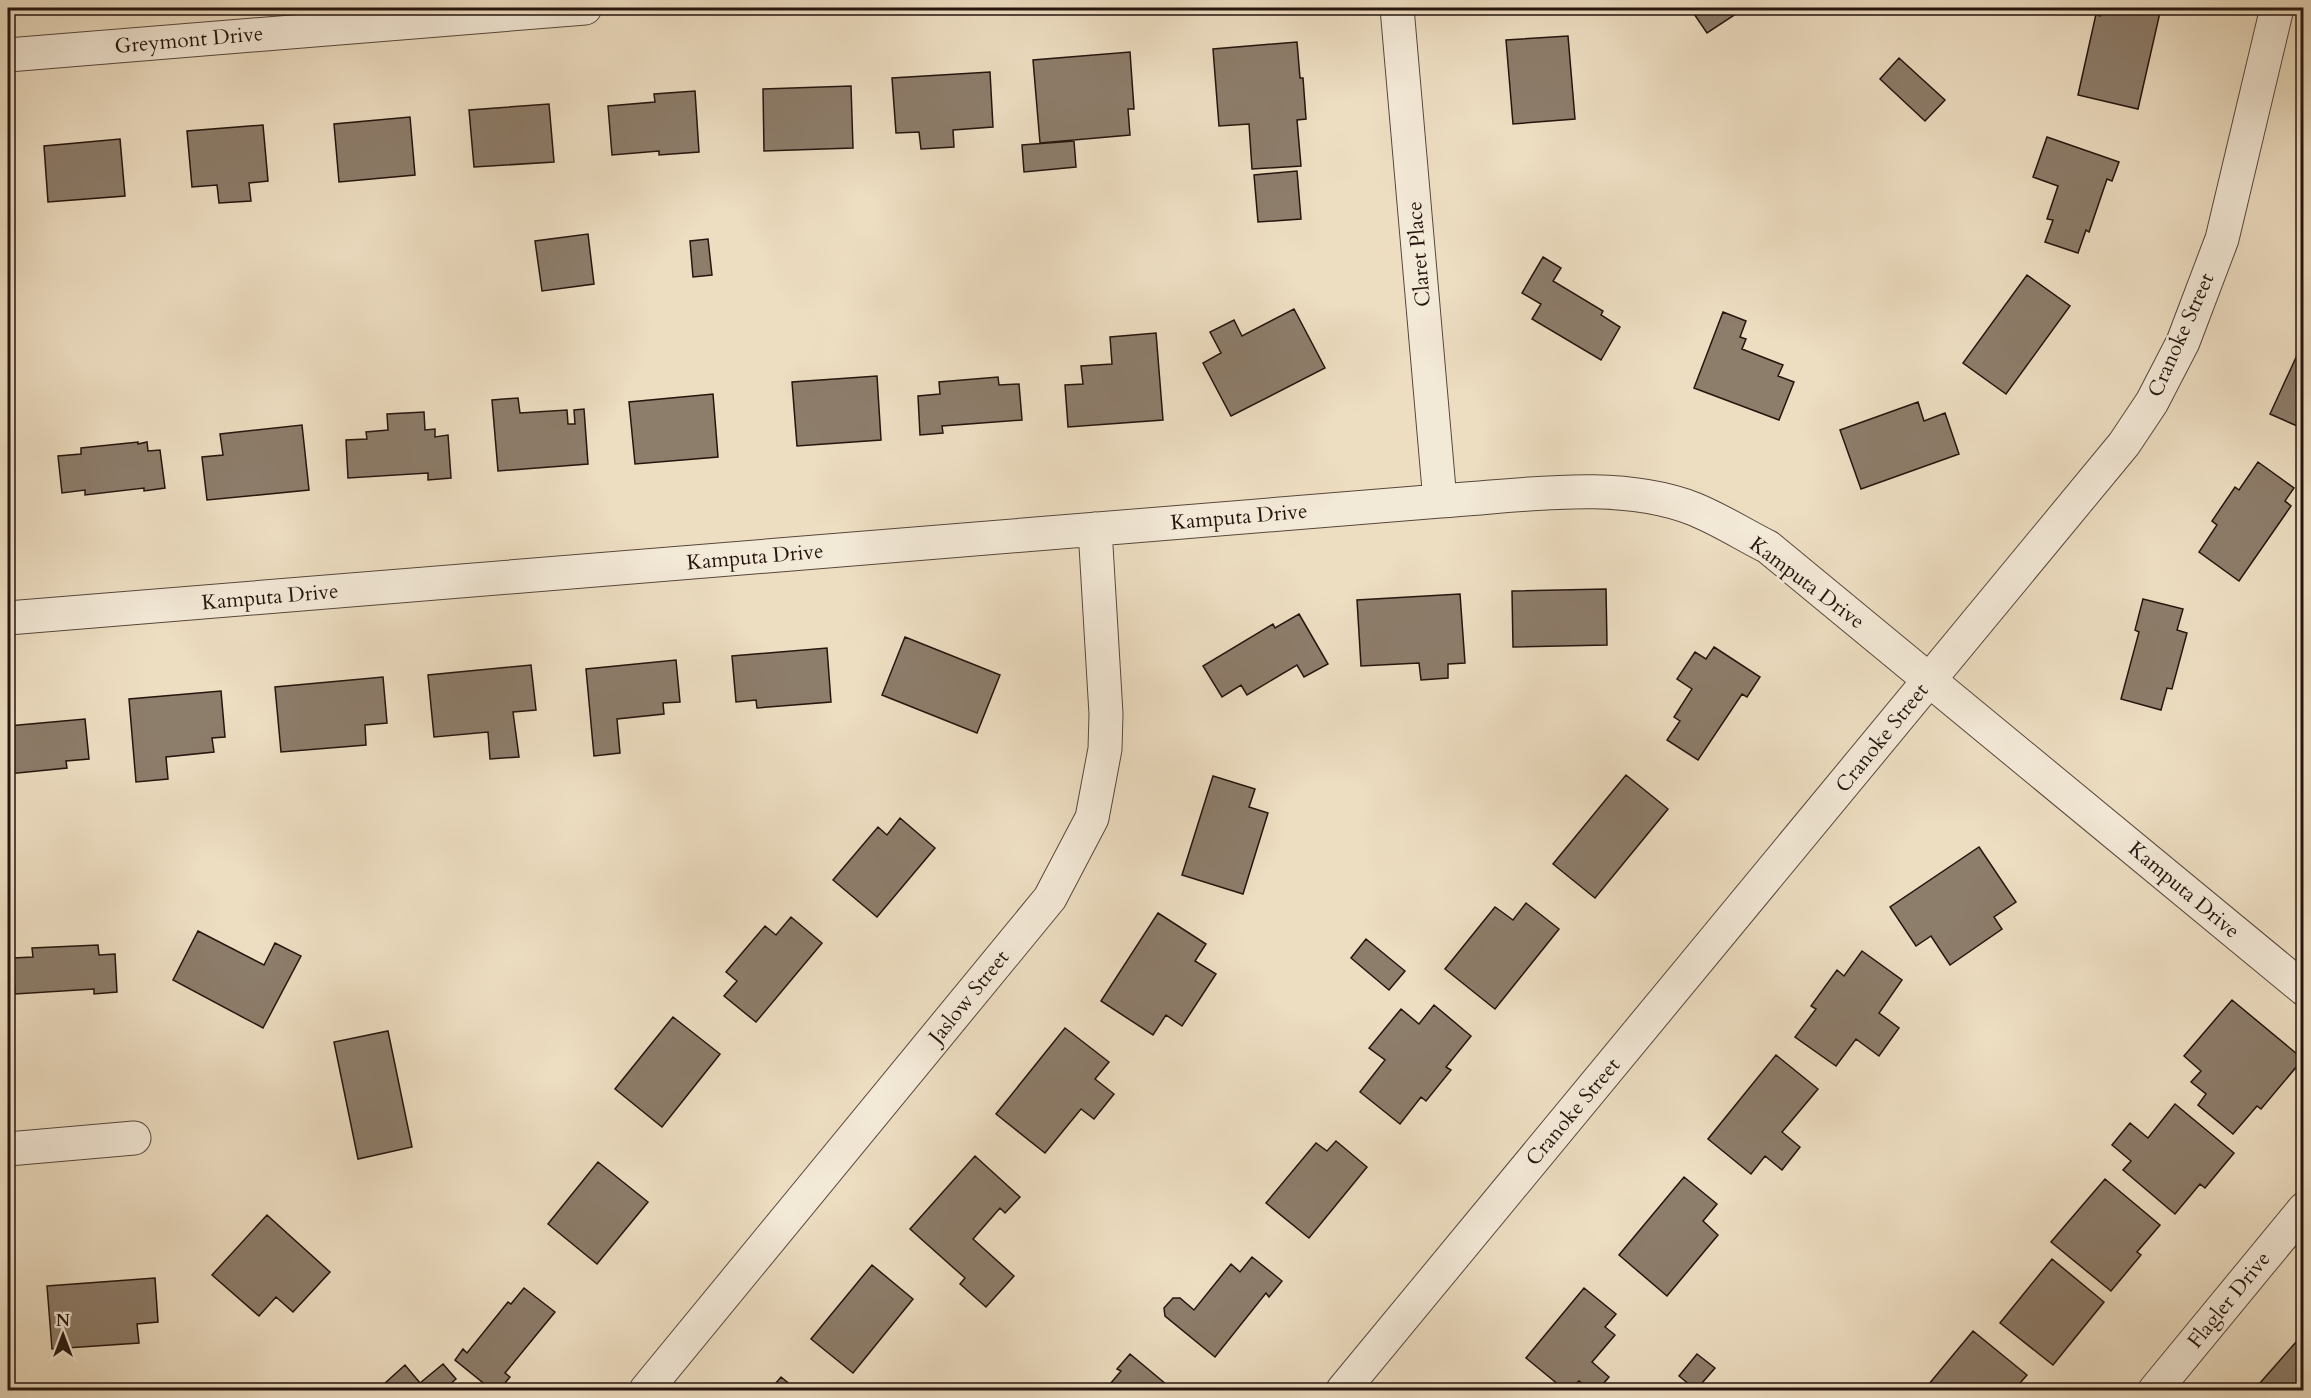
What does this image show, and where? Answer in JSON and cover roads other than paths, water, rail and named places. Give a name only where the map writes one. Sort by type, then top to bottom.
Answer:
[{"type":"street","name":"Greymont Drive","points":[[8,55],[585,8]]},
{"type":"street","name":"Claret Place","points":[[1397,8],[1440,501]]},
{"type":"street","name":"Cranoke Street","points":[[1343,1390],[2124,444],[2157,392],[2183,342],[2222,239],[2277,8]]},
{"type":"street","name":"Kamputa Drive","points":[[8,618],[1440,501],[1601,491],[1642,495],[1694,509],[1768,547],[2304,989]]},
{"type":"street","name":"Jaslow Street","points":[[646,1390],[1050,898],[1092,818],[1105,749],[1106,714],[1095,530]]},
{"type":"street","points":[[8,1149],[134,1138]]},
{"type":"street","name":"Flagler Drive","points":[[2156,1390],[2304,1209]]}]
